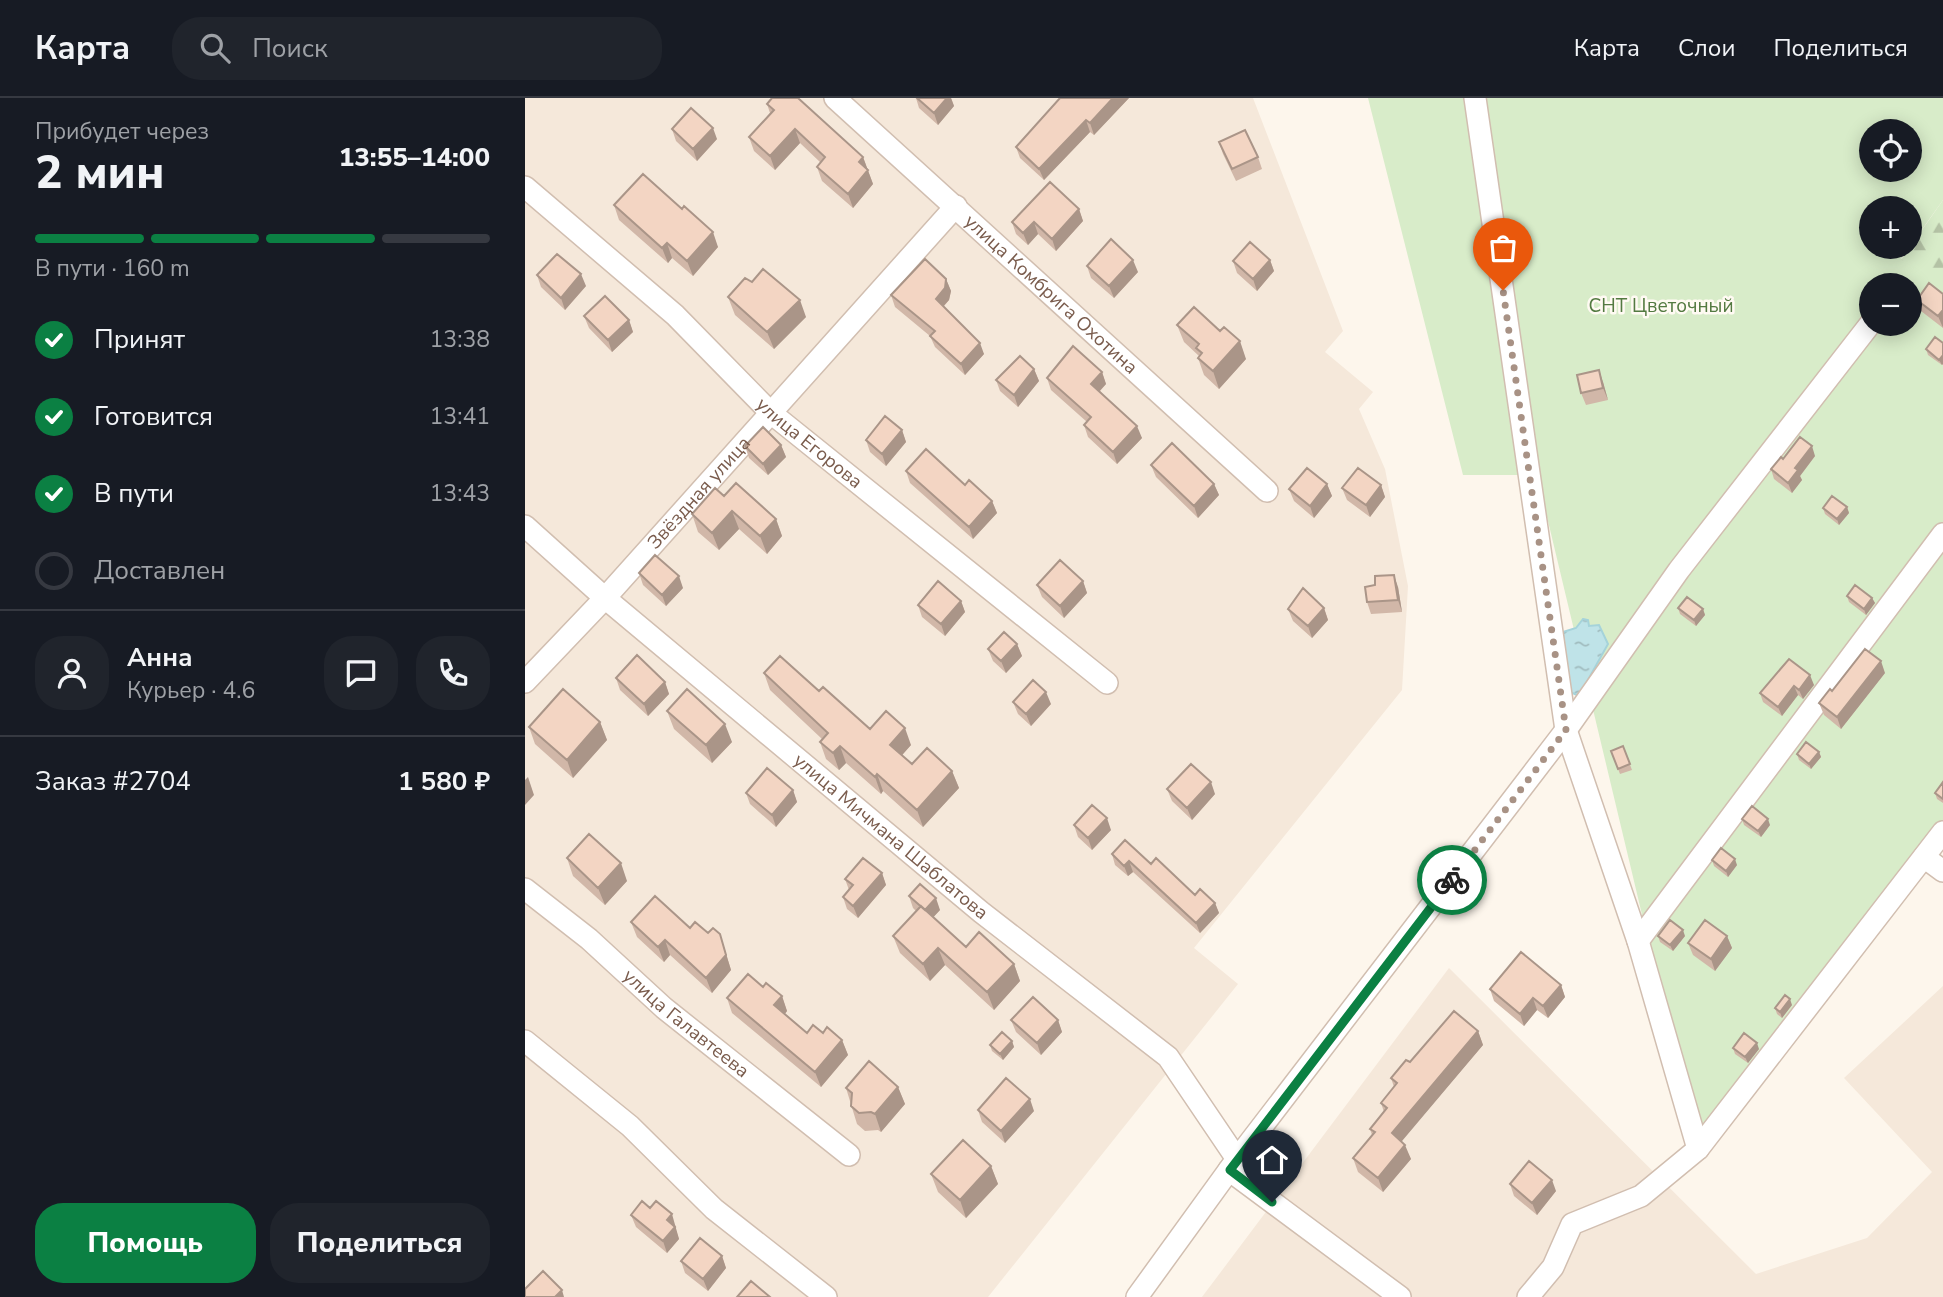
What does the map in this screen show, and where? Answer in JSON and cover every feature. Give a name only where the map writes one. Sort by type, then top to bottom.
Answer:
[{"type":"street","name":"улица Комбрига Охотина","points":[[835,98],[1268,491]]},
{"type":"street","points":[[1475,98],[1566,730],[1638,942],[1698,1149]]},
{"type":"street","name":"улица Егорова","points":[[525,187],[675,315],[771,413],[1107,683]]},
{"type":"street","name":"Звёздная улица","points":[[525,682],[605,598],[956,206]]},
{"type":"street","points":[[1137,1297],[1233,1165],[1566,730],[1679,569],[1861,336]]},
{"type":"street","name":"улица Мичмана Шаблатова","points":[[525,526],[605,598],[981,912],[1168,1057],[1233,1165],[1400,1297]]},
{"type":"street","points":[[1638,942],[1943,534]]},
{"type":"street","points":[[1528,1297],[1553,1267],[1572,1224],[1641,1196],[1698,1149],[1943,832]]},
{"type":"street","points":[[1924,857],[1943,871]]},
{"type":"street","name":"улица Галавтеева","points":[[525,889],[589,939],[664,1009],[849,1155]]},
{"type":"street","points":[[525,1041],[630,1126],[714,1209],[826,1297]]},
{"type":"shaded area","points":[[525,98],[1253,98],[1343,331],[1325,352],[1373,392],[1359,409],[1385,469],[1408,586],[1402,690],[1194,948],[1238,984],[988,1297],[525,1297]]},
{"type":"shaded area","points":[[1449,968],[1756,1274],[1867,1238],[1932,1172],[1844,1078],[1943,986],[1943,1297],[1202,1297]]},
{"type":"green space","name":"СНТ Цветочный","points":[[1368,98],[1943,98],[1943,200],[1922,230],[1922,196],[1859,196],[1859,259],[1901,259],[1919,273],[1859,273],[1859,336],[1922,336],[1922,276],[1943,292],[1943,833],[1698,1149],[1537,475],[1463,475]]},
{"type":"green space","points":[[1943,200],[1943,293],[1922,276],[1922,273],[1918,273],[1901,260],[1922,259],[1922,230]]},
{"type":"water","points":[[1583,619],[1588,620],[1589,626],[1599,625],[1608,644],[1579,696],[1568,691],[1563,632],[1576,628]]},
{"type":"building","points":[[772,98],[798,98],[863,157],[859,162],[868,170],[848,194],[817,167],[825,157],[795,129],[770,156],[749,137],[774,110],[767,104]]},
{"type":"building","points":[[917,98],[947,98],[934,113]]},
{"type":"building","points":[[1060,98],[1113,98],[1090,123],[1086,120],[1039,169],[1016,147]]},
{"type":"building","points":[[691,108],[713,128],[693,149],[672,129]]},
{"type":"building","points":[[1245,130],[1258,157],[1232,169],[1219,142]]},
{"type":"building","points":[[643,174],[713,232],[687,261],[667,243],[662,248],[614,205]]},
{"type":"building","points":[[1050,182],[1079,209],[1052,239],[1034,222],[1023,233],[1012,222]]},
{"type":"building","points":[[1111,239],[1133,260],[1109,286],[1087,266]]},
{"type":"building","points":[[1250,242],[1270,260],[1253,279],[1233,261]]},
{"type":"building","points":[[557,254],[581,274],[561,298],[537,275]]},
{"type":"building","points":[[925,259],[946,279],[945,288],[936,299],[980,343],[961,364],[930,336],[935,331],[891,295]]},
{"type":"building","points":[[763,269],[800,300],[767,332],[728,297],[745,278],[752,282]]},
{"type":"building","points":[[1929,283],[1943,294],[1943,310],[1938,316],[1922,304],[1922,293]]},
{"type":"building","points":[[605,296],[629,320],[608,340],[584,316]]},
{"type":"building","points":[[1194,307],[1220,331],[1224,327],[1240,341],[1213,371],[1198,358],[1202,353],[1196,348],[1199,344],[1177,325]]},
{"type":"building","points":[[1935,337],[1943,343],[1943,355],[1939,360],[1926,349]]},
{"type":"building","points":[[1073,346],[1102,372],[1091,384],[1137,426],[1113,452],[1084,425],[1091,417],[1047,378]]},
{"type":"building","points":[[1020,356],[1034,369],[1014,395],[996,380]]},
{"type":"building","points":[[1599,370],[1603,388],[1581,393],[1577,375]]},
{"type":"building","points":[[885,416],[902,430],[882,454],[866,440]]},
{"type":"building","points":[[763,427],[781,445],[763,464],[745,446]]},
{"type":"building","points":[[1800,437],[1812,446],[1795,468],[1798,470],[1788,483],[1771,469],[1781,457],[1783,459]]},
{"type":"building","points":[[1172,443],[1214,484],[1194,506],[1151,465]]},
{"type":"building","points":[[926,449],[965,485],[969,480],[992,501],[969,527],[906,471]]},
{"type":"building","points":[[1307,468],[1327,484],[1310,506],[1289,489]]},
{"type":"building","points":[[1358,468],[1381,485],[1366,505],[1342,488]]},
{"type":"building","points":[[736,483],[776,519],[760,536],[732,511],[712,533],[692,514],[715,488],[724,496]]},
{"type":"building","points":[[1832,496],[1847,507],[1837,519],[1823,508]]},
{"type":"building","points":[[655,555],[679,576],[662,595],[639,573]]},
{"type":"building","points":[[1060,560],[1083,581],[1060,606],[1037,585]]},
{"type":"building","points":[[1394,575],[1398,600],[1367,602],[1365,587],[1375,585],[1375,576]]},
{"type":"building","points":[[938,581],[961,601],[941,624],[918,605]]},
{"type":"building","points":[[1855,585],[1872,598],[1864,609],[1847,596]]},
{"type":"building","points":[[1303,588],[1324,608],[1308,626],[1288,609]]},
{"type":"building","points":[[1687,597],[1703,609],[1694,620],[1678,608]]},
{"type":"building","points":[[1004,632],[1017,644],[1001,661],[988,649]]},
{"type":"building","points":[[1865,649],[1881,661],[1837,717],[1819,703],[1830,689],[1832,691]]},
{"type":"building","points":[[637,655],[665,682],[644,704],[616,678]]},
{"type":"building","points":[[780,656],[819,691],[823,687],[870,729],[886,711],[905,728],[890,745],[912,764],[927,748],[952,771],[917,810],[877,774],[875,777],[840,746],[833,753],[820,742],[828,733],[764,673]]},
{"type":"building","points":[[1789,659],[1810,675],[1799,690],[1794,686],[1778,707],[1760,693]]},
{"type":"building","points":[[1033,680],[1046,692],[1026,714],[1013,702]]},
{"type":"building","points":[[563,689],[600,722],[567,760],[529,727]]},
{"type":"building","points":[[687,689],[725,724],[706,745],[667,711]]},
{"type":"building","points":[[1806,742],[1819,752],[1809,764],[1797,754]]},
{"type":"building","points":[[1623,746],[1630,764],[1618,769],[1611,751]]},
{"type":"building","points":[[1191,764],[1211,782],[1187,808],[1167,789]]},
{"type":"building","points":[[767,768],[793,790],[772,815],[746,793]]},
{"type":"building","points":[[1943,782],[1943,799],[1935,793]]},
{"type":"building","points":[[1092,805],[1107,818],[1088,838],[1074,825]]},
{"type":"building","points":[[1752,806],[1768,819],[1758,831],[1742,819]]},
{"type":"building","points":[[589,834],[621,863],[598,888],[567,858]]},
{"type":"building","points":[[1125,840],[1151,864],[1156,858],[1195,895],[1200,889],[1215,903],[1196,923],[1129,861],[1124,866],[1112,854]]},
{"type":"building","points":[[1721,848],[1735,859],[1726,871],[1712,860]]},
{"type":"building","points":[[863,858],[882,873],[853,906],[843,897],[853,885],[845,879]]},
{"type":"building","points":[[920,884],[936,898],[925,910],[909,896]]},
{"type":"building","points":[[655,896],[690,928],[695,922],[708,933],[713,928],[720,934],[726,955],[706,978],[665,940],[658,947],[631,922]]},
{"type":"building","points":[[921,906],[966,947],[979,932],[1014,964],[987,992],[938,948],[923,964],[893,936]]},
{"type":"building","points":[[1670,920],[1683,930],[1670,945],[1658,936]]},
{"type":"building","points":[[1705,920],[1727,936],[1711,959],[1688,943]]},
{"type":"building","points":[[1521,952],[1561,985],[1543,1006],[1533,998],[1520,1014],[1490,989]]},
{"type":"building","points":[[748,974],[763,987],[766,983],[782,996],[774,1005],[807,1033],[813,1025],[823,1033],[827,1027],[842,1040],[815,1072],[727,998]]},
{"type":"building","points":[[1785,995],[1790,999],[1780,1012],[1775,1008]]},
{"type":"building","points":[[1033,997],[1058,1020],[1037,1043],[1011,1020]]},
{"type":"building","points":[[1454,1011],[1478,1031],[1392,1133],[1405,1145],[1378,1178],[1353,1158],[1375,1132],[1370,1129],[1387,1108],[1381,1103],[1397,1083],[1391,1078],[1406,1060],[1410,1062]]},
{"type":"building","points":[[1002,1032],[1012,1041],[1000,1054],[990,1045]]},
{"type":"building","points":[[1744,1033],[1757,1043],[1745,1057],[1733,1048]]},
{"type":"building","points":[[869,1061],[898,1087],[875,1114],[859,1113],[851,1106],[852,1093],[846,1088]]},
{"type":"building","points":[[1006,1078],[1030,1099],[1001,1131],[978,1110]]},
{"type":"building","points":[[963,1140],[991,1166],[960,1200],[931,1174]]},
{"type":"building","points":[[1529,1161],[1552,1180],[1532,1203],[1510,1184]]},
{"type":"building","points":[[642,1201],[650,1208],[656,1201],[672,1214],[667,1220],[675,1227],[663,1241],[631,1215]]},
{"type":"building","points":[[700,1238],[722,1256],[703,1279],[681,1261]]},
{"type":"building","points":[[543,1271],[562,1290],[555,1297],[525,1297],[525,1289]]},
{"type":"building","points":[[751,1281],[770,1297],[737,1297]]},
{"type":"way so far","points":[[1452,880],[1566,730],[1503,290]]},
{"type":"route","points":[[1272,1202],[1230,1170],[1452,880]]}]
